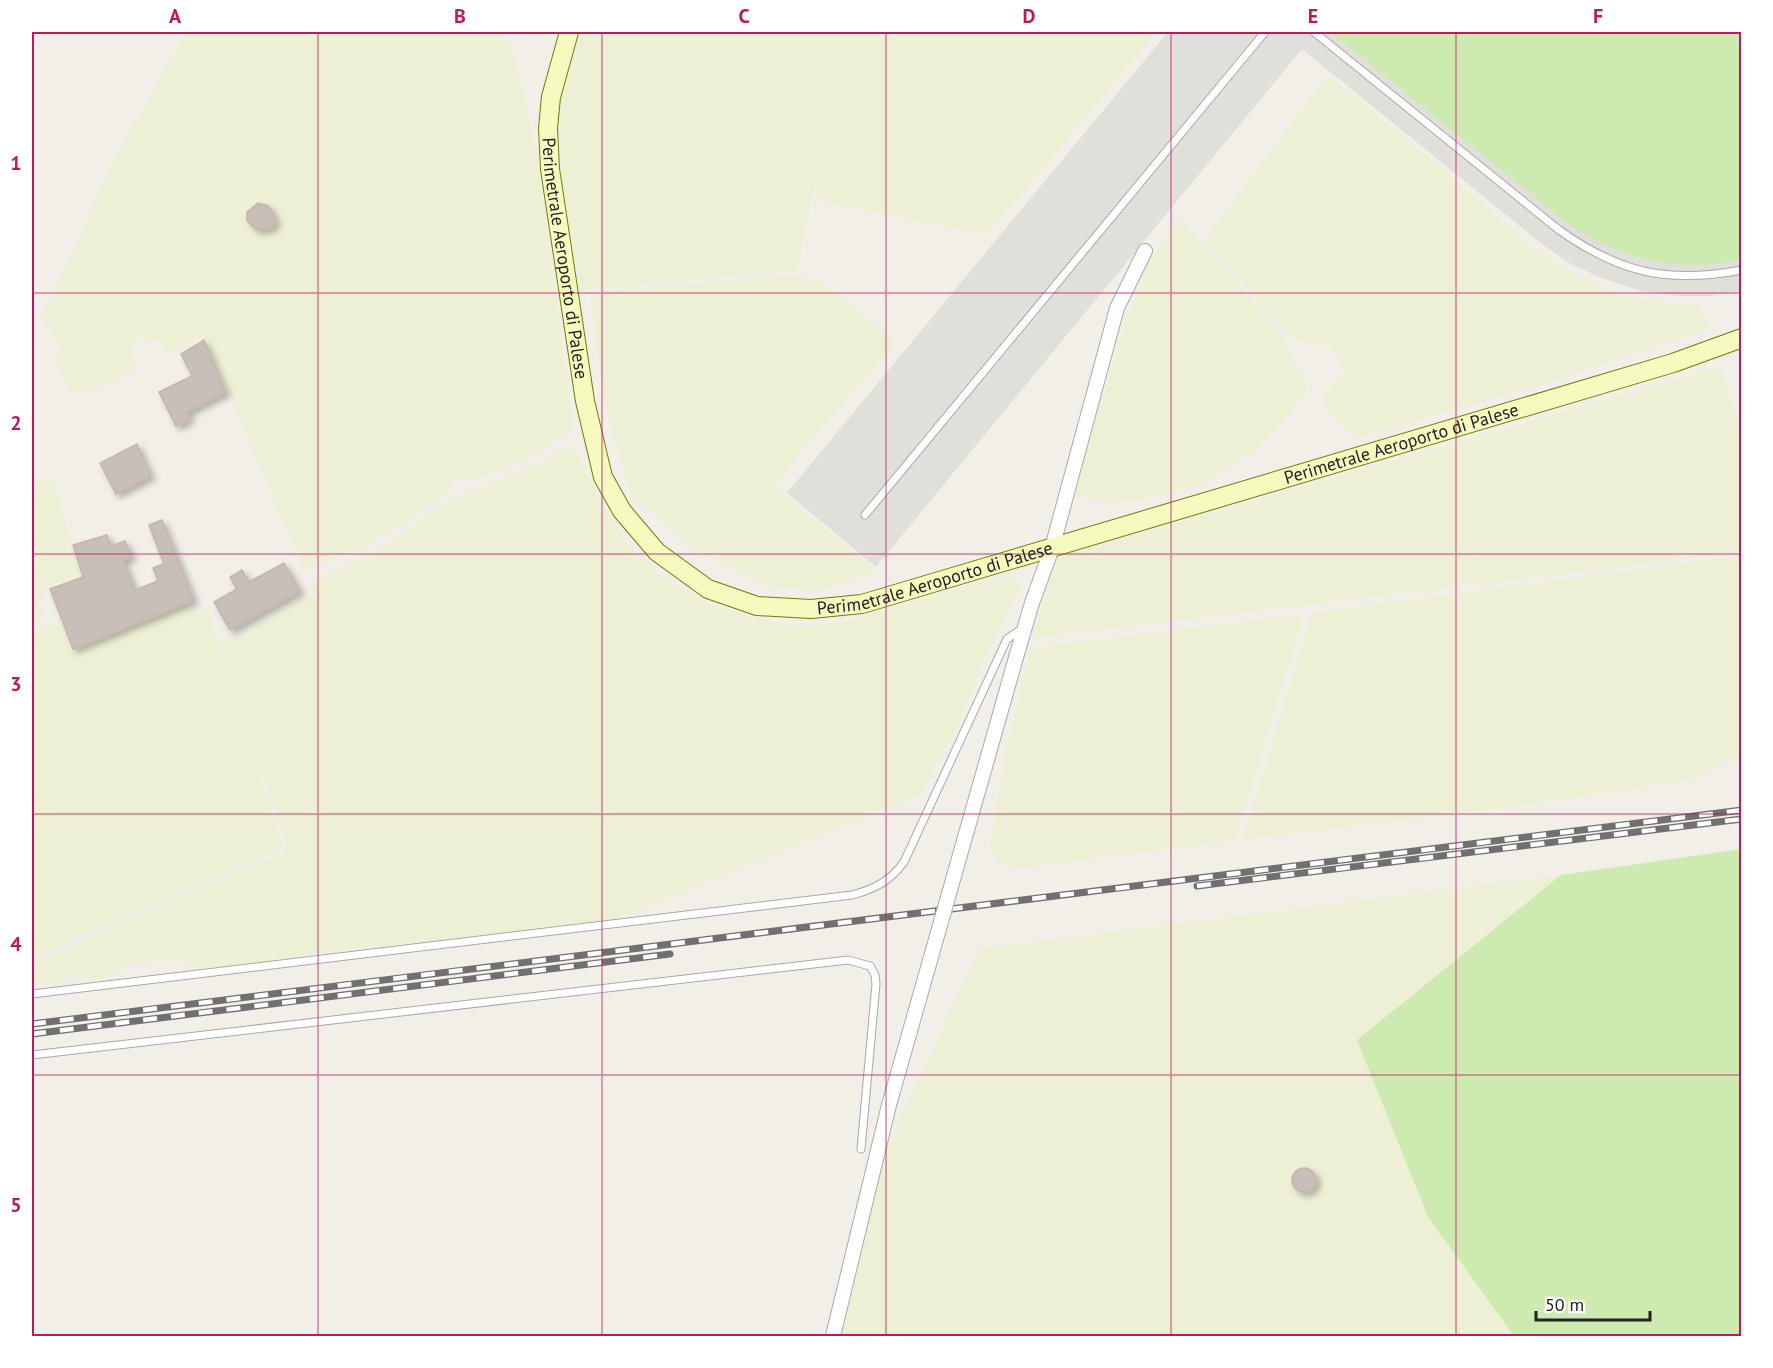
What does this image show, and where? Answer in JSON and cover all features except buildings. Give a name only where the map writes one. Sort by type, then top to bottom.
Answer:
[{"type":"street","name":"Perimetrale Aeroporto di Palese","points":[[570,32],[550,97],[548,128],[550,170],[583,389],[603,477],[622,511],[657,552],[708,589],[757,606],[811,609],[861,604],[1662,366],[1742,338]]},
{"type":"street","points":[[833,1336],[889,1105],[1017,654],[1052,548],[1117,308],[1145,251]]},
{"type":"lane","points":[[865,516],[1265,32]]},
{"type":"lane","points":[[1314,32],[1559,230],[1592,253],[1631,270],[1671,275],[1715,275],[1742,270]]},
{"type":"lane","points":[[32,994],[852,895],[870,890],[894,875],[904,862],[1006,639],[1025,627]]},
{"type":"lane","points":[[32,1055],[848,960],[870,966],[875,975],[876,984],[861,1149]]},
{"type":"shaded area","points":[[1168,32],[1741,32],[1741,291],[1711,296],[1677,296],[1641,291],[1599,277],[1569,263],[1542,244],[1302,49],[876,567],[787,493]]},
{"type":"green space","points":[[186,32],[505,32],[510,41],[528,111],[540,172],[574,427],[541,452],[482,477],[453,479],[447,492],[411,519],[368,545],[304,570],[204,336],[166,353],[160,341],[137,336],[130,360],[141,367],[94,389],[72,392],[54,360],[62,349],[40,315],[52,298],[112,163]]},
{"type":"green space","points":[[581,32],[1156,32],[987,235],[822,201],[814,194],[822,148],[797,269],[580,291],[565,223],[558,111],[570,50]]},
{"type":"green space","points":[[1331,32],[1741,32],[1741,259],[1696,265],[1674,264],[1631,255],[1590,237],[1571,226]]},
{"type":"green space","points":[[1328,75],[1456,180],[1536,251],[1588,282],[1642,300],[1699,306],[1711,327],[1556,380],[1356,438],[1327,409],[1323,396],[1343,373],[1343,365],[1330,347],[1291,338],[1205,240]]},
{"type":"green space","points":[[1179,217],[1266,315],[1288,345],[1294,366],[1304,373],[1307,393],[1256,450],[1199,485],[1137,500],[1072,497],[1127,317],[1150,262]]},
{"type":"green space","points":[[793,276],[820,281],[848,301],[895,343],[797,457],[775,487],[874,569],[873,572],[819,591],[768,586],[698,552],[631,495],[603,398],[591,299],[606,290]]},
{"type":"green space","points":[[1720,367],[1741,431],[1741,552],[1032,638],[1056,557]]},
{"type":"green space","points":[[572,445],[609,514],[631,548],[668,581],[713,606],[799,627],[847,621],[980,582],[1005,577],[1023,583],[982,661],[962,718],[921,794],[606,923],[332,951],[233,967],[202,967],[180,961],[127,963],[101,980],[79,976],[58,982],[32,983],[32,965],[154,907],[285,853],[287,847],[220,644],[313,593],[308,584],[380,550],[443,504],[538,464]]},
{"type":"green space","points":[[53,477],[80,574],[41,590],[44,598],[37,601],[44,617],[32,621],[32,486]]},
{"type":"green space","points":[[1741,556],[1741,754],[1688,780],[1488,810],[1243,839],[1312,613]]},
{"type":"green space","points":[[191,602],[196,613],[207,607],[284,847],[96,929],[32,960],[32,632],[60,620],[72,651]]},
{"type":"green space","points":[[1304,614],[1235,840],[1022,868],[999,863],[989,848],[1005,754],[1030,648]]},
{"type":"green space","points":[[1741,849],[1741,1336],[1514,1336],[1428,1217],[1357,1040],[1561,875]]},
{"type":"green space","points":[[1561,875],[1358,1040],[1428,1217],[1514,1336],[832,1336],[873,1179],[979,949]]},
{"type":"railway","points":[[32,1024],[1742,810]]},
{"type":"railway","points":[[1197,886],[1742,819]]},
{"type":"railway","points":[[32,1034],[670,954]]}]
